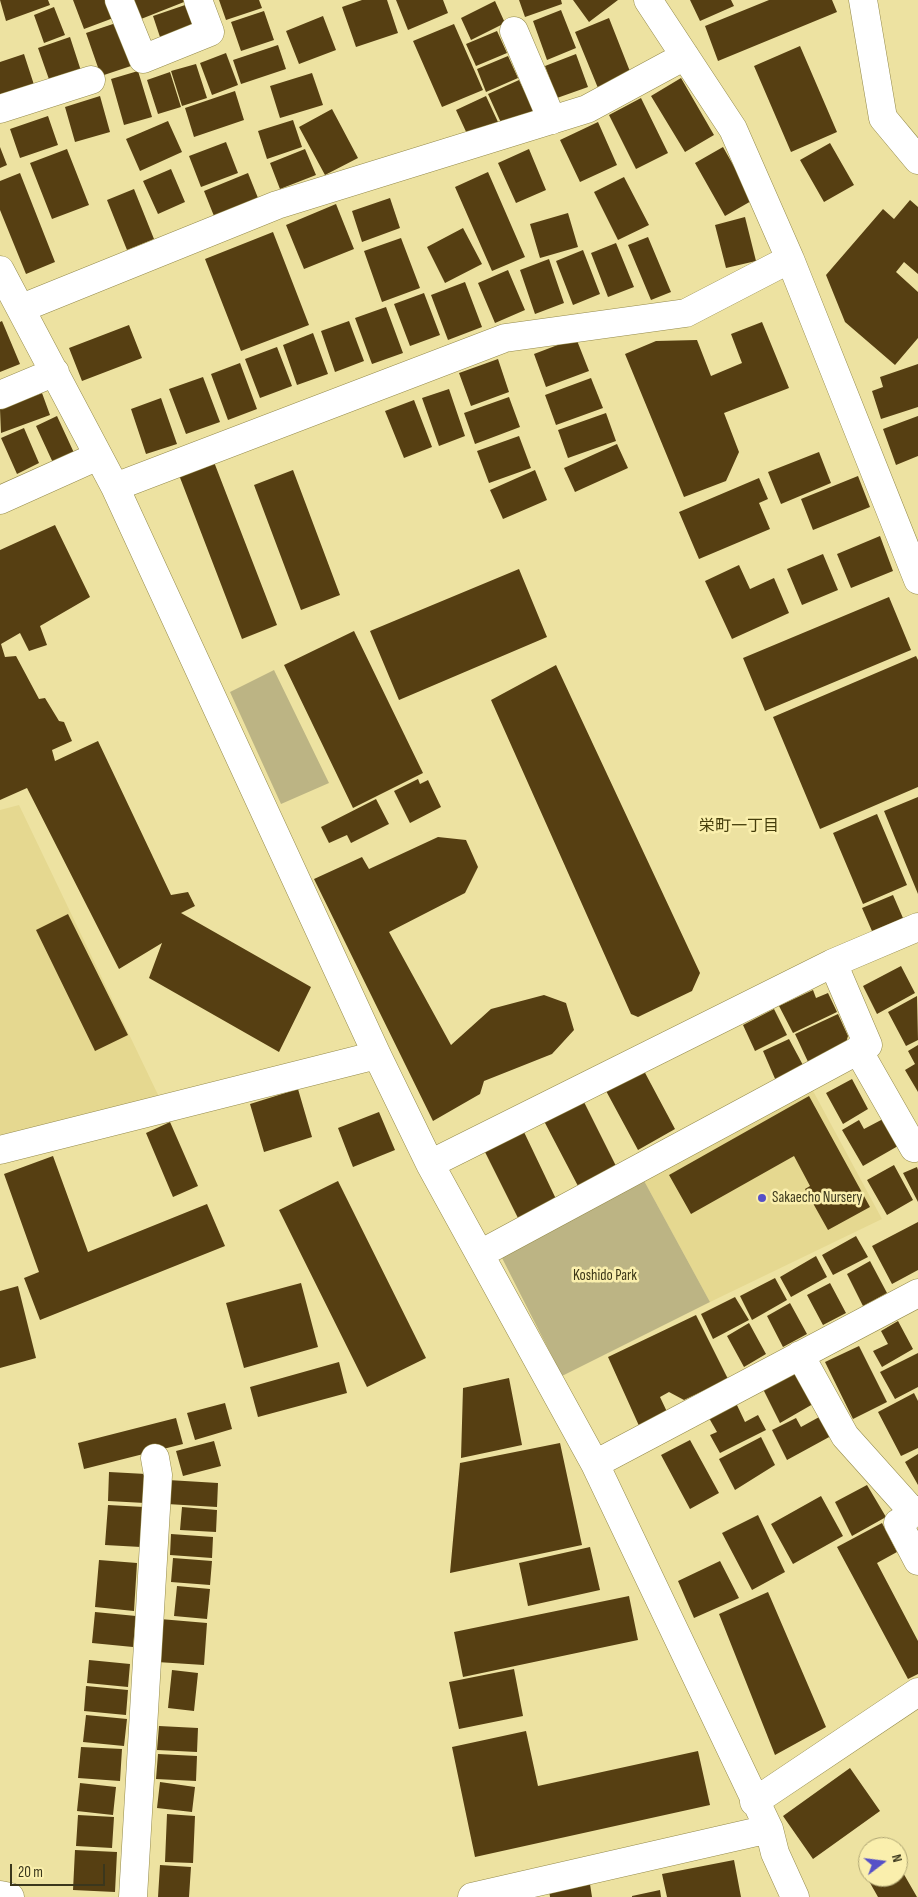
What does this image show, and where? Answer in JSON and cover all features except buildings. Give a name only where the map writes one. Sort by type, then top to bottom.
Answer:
[{"type":"street","points":[[119,0],[143,60],[210,32],[198,0]]},
{"type":"street","points":[[648,0],[733,129],[790,259],[918,580]]},
{"type":"street","points":[[863,0],[883,118],[918,160]]},
{"type":"street","points":[[514,31],[552,120]]},
{"type":"street","points":[[22,308],[277,206],[587,109],[685,56]]},
{"type":"street","points":[[0,109],[91,80]]},
{"type":"street","points":[[115,487],[505,338],[686,314],[790,259]]},
{"type":"street","points":[[0,270],[22,308],[115,487],[377,1054],[430,1164],[595,1464],[754,1802],[769,1829],[774,1853],[795,1897]]},
{"type":"street","points":[[0,395],[54,372]]},
{"type":"street","points":[[0,500],[98,456]]},
{"type":"street","points":[[430,1164],[833,963],[918,927]]},
{"type":"street","points":[[480,1254],[868,1045],[833,963]]},
{"type":"street","points":[[858,1050],[914,1148]]},
{"type":"street","points":[[0,1150],[377,1054]]},
{"type":"street","points":[[595,1464],[918,1293]]},
{"type":"street","points":[[800,1355],[845,1436],[916,1511],[898,1523],[918,1561]]},
{"type":"street","points":[[133,1897],[158,1476],[155,1458]]},
{"type":"street","points":[[754,1802],[918,1692]]},
{"type":"street","points":[[472,1897],[523,1892],[769,1829]]},
{"type":"street","points":[[0,1895],[10,1897]]},
{"type":"shaded area","points":[[19,805],[161,1101],[0,1141],[0,810]]},
{"type":"shaded area","name":"Sakaecho Nursery","points":[[812,1089],[882,1219],[710,1302],[642,1177]]},
{"type":"green space","points":[[274,670],[329,783],[281,804],[230,692]]},
{"type":"green space","name":"Koshido Park","points":[[642,1177],[710,1302],[562,1376],[500,1254]]},
{"type":"place","name":"Sakaecho Nursery","points":[[762,1198]]},
{"type":"district","name":"栄町一丁目","points":[[739,827]]}]
